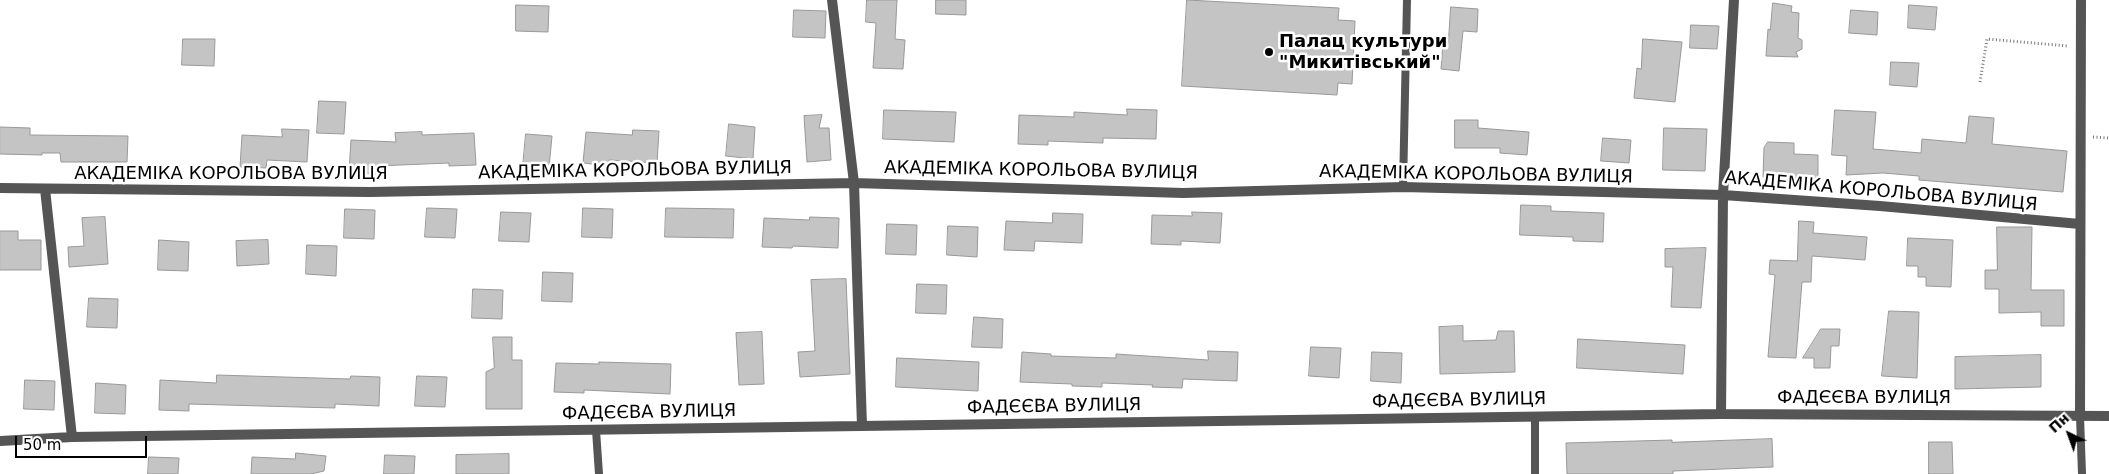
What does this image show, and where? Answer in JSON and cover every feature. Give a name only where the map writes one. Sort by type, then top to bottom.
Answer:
[{"type":"street","points":[[832,0],[854,183],[862,426]]},
{"type":"street","points":[[1721,414],[1723,196],[1734,0]]},
{"type":"street","points":[[2080,416],[2081,0]]},
{"type":"street","name":"АКАДЕМІКА КОРОЛЬОВА ВУЛИЦЯ","points":[[0,188],[370,192],[854,183],[1183,193],[1403,186],[1723,196],[1880,206],[2080,224]]},
{"type":"street","points":[[44,189],[72,437]]},
{"type":"street","name":"ФАДЄЄВА ВУЛИЦЯ","points":[[0,441],[72,437],[1535,416],[1721,414],[2109,416]]},
{"type":"lane","points":[[1403,186],[1407,0]]},
{"type":"lane","points":[[1535,416],[1535,474]]},
{"type":"lane","points":[[2080,416],[2082,474]]},
{"type":"lane","points":[[596,430],[599,474]]},
{"type":"path","points":[[1980,82],[1987,39],[2080,46]]},
{"type":"building","points":[[867,0],[897,0],[895,39],[905,40],[903,69],[873,68],[876,23],[866,22]]},
{"type":"building","points":[[936,0],[966,0],[966,15],[936,14]]},
{"type":"building","name":"Палац культури \"Микитівський\"","points":[[1187,0],[1339,8],[1338,20],[1355,21],[1352,84],[1338,83],[1337,95],[1182,86]]},
{"type":"building","points":[[1773,3],[1792,6],[1791,12],[1799,13],[1798,38],[1802,40],[1802,49],[1796,52],[1798,57],[1766,56],[1768,29],[1770,30]]},
{"type":"building","points":[[516,5],[549,6],[548,32],[516,31]]},
{"type":"building","points":[[1909,5],[1937,7],[1935,30],[1908,28]]},
{"type":"building","points":[[1451,7],[1478,9],[1477,32],[1463,31],[1459,71],[1441,69],[1443,42],[1448,43]]},
{"type":"building","points":[[794,10],[826,11],[825,38],[793,37]]},
{"type":"building","points":[[1851,10],[1878,12],[1877,35],[1849,33]]},
{"type":"building","points":[[1691,25],[1719,26],[1717,49],[1690,48]]},
{"type":"building","points":[[183,39],[215,39],[214,66],[182,65]]},
{"type":"building","points":[[1643,39],[1682,42],[1675,102],[1634,98],[1637,68],[1641,69]]},
{"type":"building","points":[[1891,62],[1919,63],[1917,87],[1890,85]]},
{"type":"building","points":[[319,101],[346,102],[344,134],[317,133]]},
{"type":"building","points":[[1127,109],[1157,110],[1156,139],[1103,138],[1103,143],[1048,141],[1048,145],[1018,144],[1019,115],[1074,117],[1074,112],[1127,115]]},
{"type":"building","points":[[884,110],[956,112],[954,142],[883,139]]},
{"type":"building","points":[[1835,110],[1876,112],[1873,149],[1921,153],[1922,139],[1966,143],[1969,116],[1994,118],[1992,144],[2067,151],[2063,192],[1919,180],[1919,176],[1883,173],[1846,175],[1847,156],[1832,155]]},
{"type":"building","points":[[822,115],[819,128],[829,128],[831,160],[807,162],[804,116]]},
{"type":"building","points":[[1455,120],[1478,120],[1478,128],[1529,132],[1527,155],[1500,153],[1500,148],[1455,148]]},
{"type":"building","points":[[729,124],[755,127],[753,159],[726,156]]},
{"type":"building","points":[[0,127],[30,128],[30,135],[128,136],[127,162],[61,162],[60,153],[42,153],[42,155],[0,154]]},
{"type":"building","points":[[1664,128],[1707,129],[1705,171],[1663,170]]},
{"type":"building","points":[[282,129],[309,130],[307,162],[267,160],[266,168],[240,167],[242,135],[282,137]]},
{"type":"building","points":[[633,130],[659,131],[657,163],[609,160],[609,166],[583,163],[586,132],[632,135]]},
{"type":"building","points":[[422,132],[422,135],[474,133],[476,165],[449,166],[449,163],[376,166],[376,174],[349,172],[351,140],[396,142],[395,133]]},
{"type":"building","points":[[526,134],[552,136],[549,168],[523,166]]},
{"type":"building","points":[[1603,138],[1631,140],[1629,163],[1601,161]]},
{"type":"building","points":[[1768,142],[1794,143],[1794,154],[1818,155],[1818,178],[1763,177],[1764,148]]},
{"type":"building","points":[[1521,205],[1551,206],[1551,211],[1604,213],[1603,242],[1573,241],[1573,237],[1520,235]]},
{"type":"building","points":[[427,208],[457,209],[455,238],[425,237]]},
{"type":"building","points":[[583,208],[613,209],[612,238],[582,237]]},
{"type":"building","points":[[666,208],[734,209],[733,238],[665,237]]},
{"type":"building","points":[[345,209],[375,210],[374,239],[344,238]]},
{"type":"building","points":[[501,212],[531,213],[529,242],[499,241]]},
{"type":"building","points":[[1192,212],[1222,213],[1220,243],[1181,241],[1181,245],[1151,244],[1152,215],[1192,216]]},
{"type":"building","points":[[1053,213],[1083,214],[1082,243],[1035,241],[1034,251],[1004,250],[1006,221],[1052,223]]},
{"type":"building","points":[[105,217],[108,264],[69,267],[68,247],[84,246],[82,218]]},
{"type":"building","points":[[810,217],[839,218],[838,248],[762,247],[764,218],[809,220]]},
{"type":"building","points":[[1799,221],[1814,222],[1813,233],[1867,237],[1865,260],[1812,256],[1811,282],[1802,282],[1796,358],[1768,357],[1775,275],[1769,274],[1770,260],[1797,261]]},
{"type":"building","points":[[887,224],[917,225],[916,255],[886,254]]},
{"type":"building","points":[[948,226],[978,227],[977,257],[947,255]]},
{"type":"building","points":[[1997,227],[2032,227],[2031,290],[2064,290],[2064,326],[2041,326],[2041,312],[1999,313],[1999,289],[1985,289],[1985,270],[1997,270]]},
{"type":"building","points":[[0,231],[18,231],[18,240],[41,240],[41,270],[0,270]]},
{"type":"building","points":[[1908,238],[1953,240],[1951,287],[1926,286],[1926,277],[1918,277],[1918,266],[1907,266]]},
{"type":"building","points":[[159,240],[189,242],[188,271],[158,270]]},
{"type":"building","points":[[268,240],[269,264],[237,266],[236,241]]},
{"type":"building","points":[[307,245],[337,246],[336,276],[306,274]]},
{"type":"building","points":[[1706,248],[1701,308],[1671,307],[1673,267],[1665,267],[1665,249]]},
{"type":"building","points":[[543,272],[573,273],[572,302],[542,301]]},
{"type":"building","points":[[846,279],[850,374],[800,377],[798,352],[815,351],[811,280]]},
{"type":"building","points":[[917,284],[947,285],[946,314],[916,313]]},
{"type":"building","points":[[473,289],[503,290],[502,319],[472,318]]},
{"type":"building","points":[[89,298],[118,299],[117,328],[87,327]]},
{"type":"building","points":[[1889,311],[1919,312],[1917,378],[1882,376]]},
{"type":"building","points":[[974,317],[1003,319],[1002,348],[972,347]]},
{"type":"building","points":[[1463,326],[1463,341],[1496,340],[1498,331],[1514,331],[1515,372],[1440,374],[1439,327]]},
{"type":"building","points":[[1821,329],[1840,329],[1839,346],[1831,346],[1830,368],[1814,368],[1814,358],[1803,358]]},
{"type":"building","points":[[762,332],[764,384],[739,385],[736,333]]},
{"type":"building","points":[[493,337],[512,337],[512,360],[522,360],[522,409],[486,409],[486,372],[494,368]]},
{"type":"building","points":[[1578,339],[1685,345],[1683,374],[1577,368]]},
{"type":"building","points":[[1311,347],[1341,348],[1339,378],[1309,376]]},
{"type":"building","points":[[1208,351],[1238,352],[1237,381],[1183,379],[1182,388],[1102,383],[1102,387],[1072,386],[1072,384],[1020,382],[1022,352],[1051,354],[1051,356],[1116,358],[1116,354],[1208,360]]},
{"type":"building","points":[[1372,352],[1402,353],[1401,383],[1371,381]]},
{"type":"building","points":[[2041,355],[2041,387],[1955,389],[1955,357]]},
{"type":"building","points":[[897,358],[979,362],[978,391],[896,387]]},
{"type":"building","points":[[599,362],[671,364],[670,394],[584,390],[584,393],[554,392],[556,363],[599,364]]},
{"type":"building","points":[[217,375],[350,379],[351,376],[380,377],[379,406],[335,404],[335,408],[189,404],[189,411],[159,410],[160,380],[216,383]]},
{"type":"building","points":[[417,376],[447,377],[445,407],[415,406]]},
{"type":"building","points":[[25,380],[55,381],[54,410],[24,409]]},
{"type":"building","points":[[96,383],[126,385],[125,414],[95,413]]},
{"type":"building","points":[[1772,439],[1773,467],[1673,471],[1673,474],[1567,474],[1566,443]]},
{"type":"building","points":[[1929,442],[1952,442],[1953,474],[1929,474]]},
{"type":"building","points":[[296,453],[326,456],[324,471],[311,474],[251,474],[252,457],[295,459]]},
{"type":"building","points":[[509,454],[509,474],[456,474],[456,455]]},
{"type":"building","points":[[385,455],[415,456],[414,474],[384,474]]},
{"type":"building","points":[[149,457],[179,458],[178,474],[148,474]]},
{"type":"place","name":"Палац культури \"Микитівський\"","points":[[1269,52]]}]
